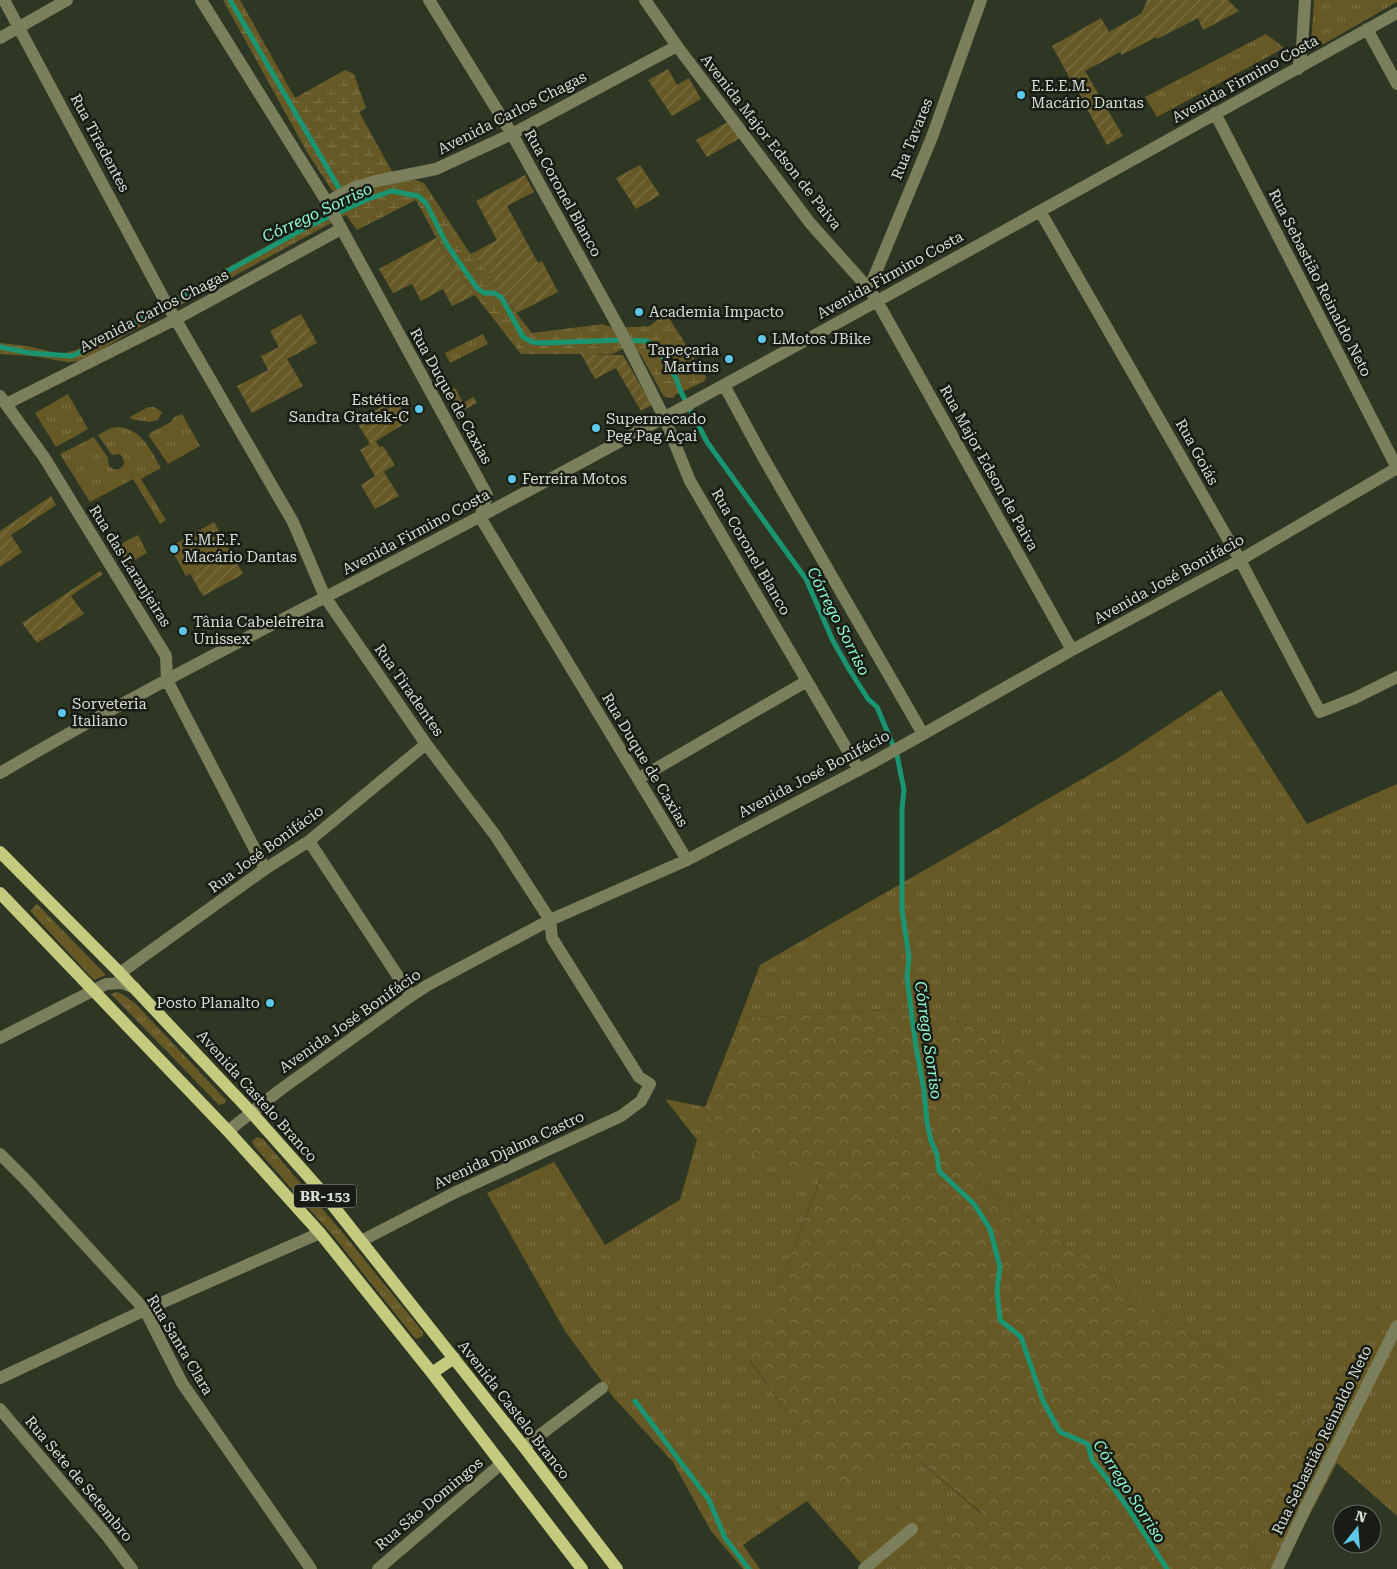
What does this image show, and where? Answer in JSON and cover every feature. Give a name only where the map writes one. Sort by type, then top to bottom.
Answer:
[{"type":"main road","name":"Avenida Castelo Branco","points":[[0,852],[120,973],[251,1112],[323,1193],[524,1447],[617,1569]]},
{"type":"main road","name":"BR-153","points":[[0,893],[228,1131],[320,1233],[432,1373],[582,1569]]},
{"type":"main road","points":[[432,1373],[454,1358]]},
{"type":"street","name":"Rua Tiradentes","points":[[4,0],[20,26],[170,310],[293,522],[325,598],[426,744],[495,835],[550,920],[552,938],[639,1077]]},
{"type":"street","points":[[0,38],[67,0]]},
{"type":"street","name":"Rua Duque de Caxias","points":[[201,0],[334,215],[486,495],[480,517],[687,860]]},
{"type":"street","name":"Rua Coronel Blanco","points":[[428,0],[512,134],[627,345],[668,415],[690,481],[859,770]]},
{"type":"street","name":"Avenida Major Edson de Paiva","points":[[645,0],[677,46],[810,223],[869,289],[877,301]]},
{"type":"street","name":"Rua Tavares","points":[[869,289],[932,137],[980,0]]},
{"type":"street","points":[[1298,69],[1302,47],[1305,0]]},
{"type":"street","name":"Avenida Firmino Costa","points":[[0,773],[167,680],[480,517],[706,395],[1298,69],[1397,12]]},
{"type":"street","points":[[1367,29],[1397,84]]},
{"type":"street","name":"Avenida Carlos Chagas","points":[[3,400],[170,310],[334,215],[353,188],[376,181],[436,169],[512,134],[677,46]]},
{"type":"street","name":"Rua Sebastião Reinaldo Neto","points":[[1215,113],[1397,468]]},
{"type":"street","name":"Rua Goiás","points":[[1040,211],[1240,560],[1320,712],[1355,698],[1397,676]]},
{"type":"street","name":"Rua Major Edson de Paiva","points":[[877,301],[1072,650]]},
{"type":"street","points":[[724,385],[762,457],[923,734]]},
{"type":"street","name":"Rua das Laranjeiras","points":[[3,400],[44,457],[166,656],[167,680],[265,869]]},
{"type":"street","name":"Avenida José Bonifácio","points":[[228,1131],[280,1090],[411,996],[550,920],[687,860],[859,770],[1072,650],[1240,560],[1397,468]]},
{"type":"street","points":[[638,780],[807,681]]},
{"type":"street","name":"Rua José Bonifácio","points":[[120,973],[265,869],[309,841],[426,744]]},
{"type":"street","points":[[309,841],[411,996]]},
{"type":"street","points":[[0,1038],[106,984],[122,983],[134,988]]},
{"type":"street","name":"Avenida Djalma Castro","points":[[360,1241],[456,1192],[622,1116],[641,1101],[650,1084],[639,1077]]},
{"type":"street","name":"Rua Santa Clara","points":[[0,1154],[144,1310],[182,1383],[311,1569]]},
{"type":"street","points":[[0,1378],[144,1310],[320,1233]]},
{"type":"street","name":"Rua Sebastião Reinaldo Neto","points":[[1277,1569],[1397,1326]]},
{"type":"street","points":[[524,1447],[602,1388]]},
{"type":"street","name":"Rua Sete de Setembro","points":[[0,1409],[132,1569]]},
{"type":"street","name":"Rua São Domingos","points":[[378,1569],[501,1464]]},
{"type":"street","points":[[864,1569],[912,1528]]},
{"type":"green space","points":[[223,0],[240,0],[295,98],[345,70],[354,74],[366,108],[359,112],[393,173],[334,192],[331,189],[307,152]]},
{"type":"green space","points":[[1147,0],[1228,0],[1239,11],[1203,30],[1198,18],[1122,55],[1120,52],[1085,71],[1123,136],[1107,145],[1052,46],[1101,18],[1109,32],[1142,13]]},
{"type":"green space","points":[[1314,0],[1397,0],[1397,2],[1315,49],[1311,47]]},
{"type":"green space","points":[[1266,34],[1284,48],[1157,117],[1145,97]]},
{"type":"green space","points":[[668,69],[677,85],[689,78],[701,99],[672,116],[648,80]]},
{"type":"green space","points":[[730,121],[742,137],[707,157],[696,140]]},
{"type":"green space","points":[[640,165],[660,195],[636,209],[616,178]]},
{"type":"green space","points":[[525,175],[534,192],[507,206],[538,263],[542,261],[558,292],[517,313],[495,286],[487,269],[471,254],[497,240],[476,201]]},
{"type":"green space","points":[[416,180],[424,183],[469,252],[487,269],[495,286],[532,333],[603,324],[613,328],[650,326],[666,313],[706,377],[705,381],[675,395],[674,398],[664,397],[641,355],[631,345],[610,354],[521,354],[450,263],[416,200],[357,230],[346,215],[129,333],[83,361],[67,362],[33,356],[0,354],[0,343],[27,346],[61,354],[76,350],[341,206],[341,202],[356,192],[376,186]]},
{"type":"green space","points":[[436,238],[450,263],[475,295],[452,306],[443,289],[421,301],[412,284],[393,293],[379,269]]},
{"type":"green space","points":[[301,314],[317,343],[287,359],[303,386],[252,413],[237,386],[268,370],[261,356],[279,347],[270,331]]},
{"type":"green space","points":[[483,334],[488,344],[450,363],[445,353]]},
{"type":"green space","points":[[581,354],[623,355],[652,405],[641,411],[616,368],[595,379]]},
{"type":"green space","points":[[455,388],[463,403],[473,397],[477,403],[460,412],[448,391]]},
{"type":"green space","points":[[68,394],[88,429],[56,447],[35,413]]},
{"type":"green space","points":[[396,399],[409,421],[376,441],[379,447],[383,446],[395,465],[384,472],[399,496],[375,509],[361,485],[375,476],[360,450],[370,444],[356,421]]},
{"type":"green space","points":[[148,407],[154,407],[162,412],[158,420],[149,422],[131,419],[130,417]]},
{"type":"green space","points":[[182,414],[200,446],[168,464],[149,436],[150,433],[171,422],[174,417]]},
{"type":"green space","points":[[118,427],[134,432],[139,436],[149,447],[161,468],[141,479],[166,520],[160,524],[133,479],[90,502],[60,454],[94,437],[108,458],[110,467],[120,469],[124,464],[123,457],[119,454],[112,455],[98,435],[111,428]]},
{"type":"green space","points":[[51,496],[56,505],[11,535],[22,552],[0,567],[0,531]]},
{"type":"green space","points":[[214,522],[231,552],[186,576],[170,547]]},
{"type":"green space","points":[[138,535],[147,553],[128,564],[117,546]]},
{"type":"green space","points":[[231,552],[243,574],[203,596],[190,574]]},
{"type":"green space","points":[[100,571],[103,574],[71,596],[84,614],[37,643],[22,623]]},
{"type":"green space","points":[[1221,690],[1307,824],[1397,784],[1397,1516],[1337,1463],[1281,1569],[1245,1569],[1313,1424],[978,1182],[1042,1053],[921,1008],[740,1018],[760,965],[1117,759]]},
{"type":"green space","points":[[37,904],[106,975],[94,980],[30,911]]},
{"type":"green space","points":[[117,992],[136,1004],[226,1100],[225,1103],[219,1105],[111,994]]},
{"type":"green space","points":[[921,1008],[1043,1053],[978,1182],[1313,1424],[1245,1569],[965,1569],[934,1540],[982,1513],[906,1449],[839,1486],[750,1360],[821,1178],[724,1146],[705,1107],[740,1018]]},
{"type":"green space","points":[[665,1099],[705,1107],[725,1146],[821,1177],[750,1361],[839,1485],[906,1449],[982,1514],[935,1540],[965,1569],[864,1569],[807,1501],[743,1545],[760,1569],[743,1569],[711,1531],[673,1462],[614,1398],[565,1331],[487,1193],[554,1162],[605,1245],[680,1200],[697,1140]]},
{"type":"green space","points":[[257,1137],[263,1139],[343,1233],[423,1332],[423,1336],[416,1339],[413,1336],[335,1238],[254,1146],[252,1141]]},
{"type":"waterway","points":[[230,0],[350,207]]},
{"type":"waterway","name":"Córrego Sorriso","points":[[0,347],[30,353],[72,356],[307,227],[368,199],[392,191],[418,196],[426,203],[447,245],[477,288],[484,293],[494,293],[501,297],[523,337],[532,342],[542,343],[647,341],[656,347],[676,378],[681,392],[707,442],[806,579],[833,641],[868,699],[877,707],[897,755],[904,790],[902,808],[902,910],[909,957],[907,978],[927,1122],[931,1141],[937,1154],[939,1171],[974,1204],[990,1229],[1000,1267],[997,1290],[1000,1320],[1021,1337],[1043,1401],[1060,1432],[1088,1444],[1092,1460],[1128,1508],[1167,1569]]},
{"type":"waterway","points":[[635,1401],[709,1500],[725,1538],[749,1569]]},
{"type":"place","name":"E.E.E.M. Macário Dantas","points":[[1021,95]]},
{"type":"place","name":"Academia Impacto","points":[[639,312]]},
{"type":"place","name":"LMotos JBike","points":[[762,339]]},
{"type":"place","name":"Tapeçaria Martins","points":[[729,359]]},
{"type":"place","name":"Estética Sandra Gratek-C","points":[[419,409]]},
{"type":"place","name":"Supermecado Peg Pag Açai","points":[[596,428]]},
{"type":"place","name":"Ferreira Motos","points":[[512,479]]},
{"type":"place","name":"E.M.E.F. Macário Dantas","points":[[174,549]]},
{"type":"place","name":"Tânia Cabeleireira Unissex","points":[[183,631]]},
{"type":"place","name":"Sorveteria Italiano","points":[[62,713]]},
{"type":"place","name":"Posto Planalto","points":[[270,1003]]}]
